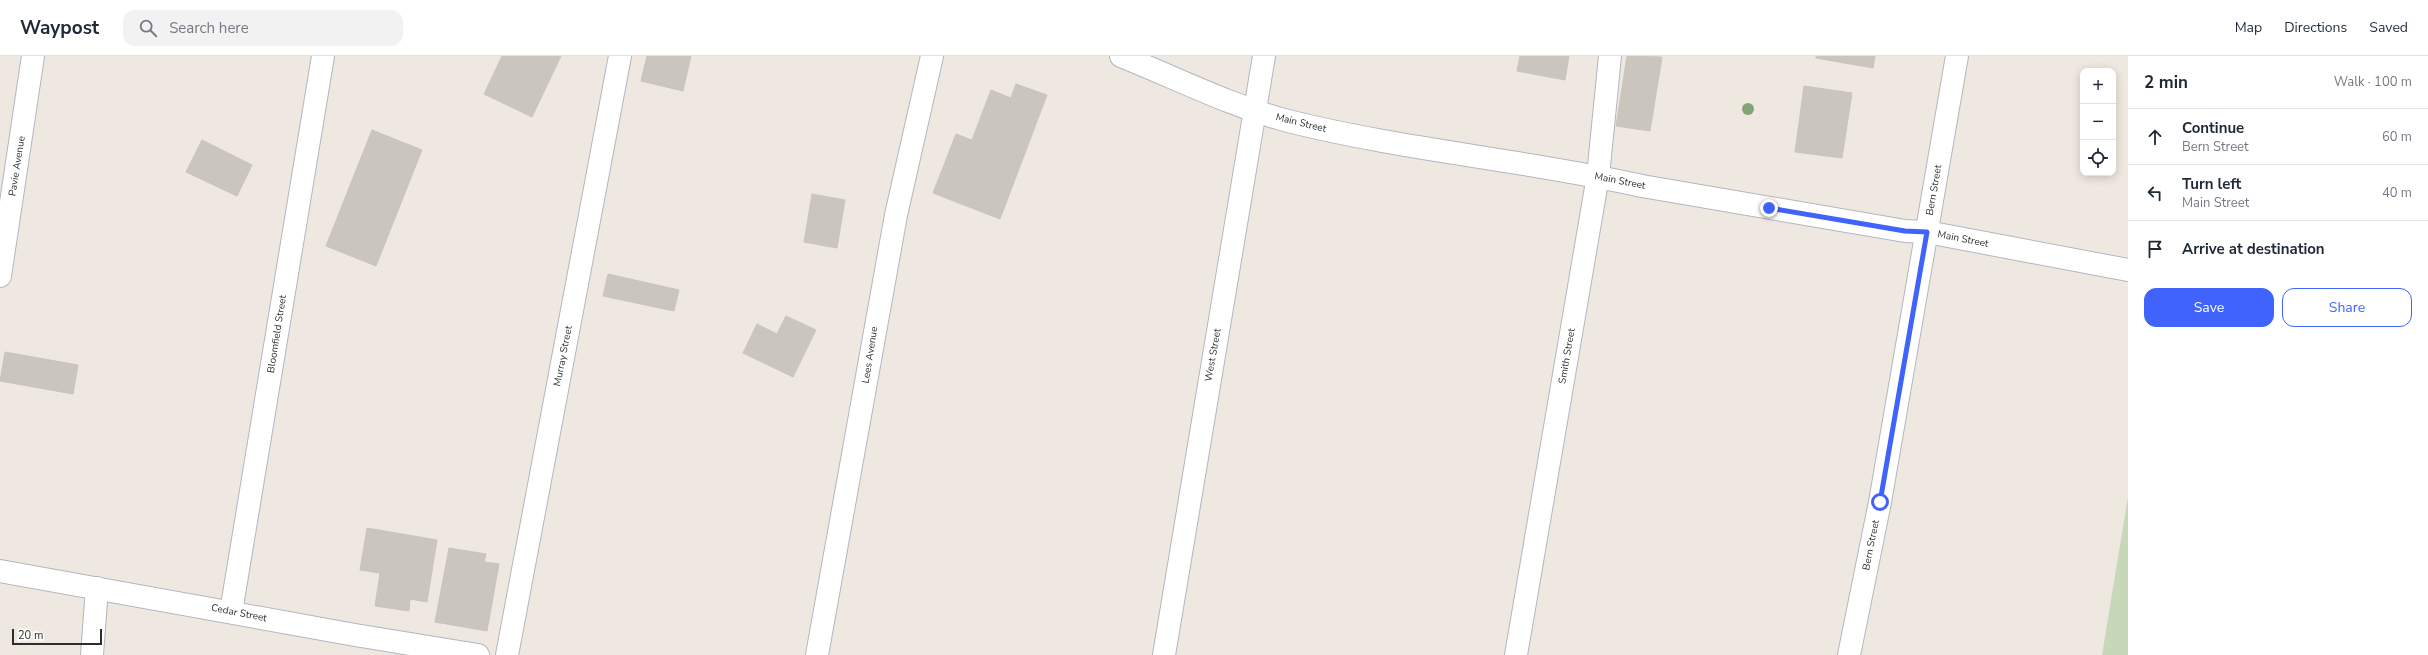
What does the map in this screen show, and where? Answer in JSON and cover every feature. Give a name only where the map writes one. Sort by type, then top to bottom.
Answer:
[{"type":"street","name":"Pavie Avenue","points":[[0,276],[33,56]]},
{"type":"street","name":"Bloomfield Street","points":[[231,612],[323,56]]},
{"type":"street","name":"Murray Street","points":[[507,655],[620,56]]},
{"type":"street","name":"Lees Avenue","points":[[816,655],[896,215],[932,56]]},
{"type":"street","name":"Main Street","points":[[1121,56],[1255,111],[1287,120],[1376,140],[1598,176],[1784,211],[1905,231],[1927,232],[2128,270]]},
{"type":"street","name":"West Street","points":[[1164,655],[1264,56]]},
{"type":"street","name":"Smith Street","points":[[1516,655],[1598,176],[1610,56]]},
{"type":"street","name":"Bern Street","points":[[1849,655],[1880,502],[1957,56]]},
{"type":"street","name":"Cedar Street","points":[[0,571],[355,635],[478,655]]},
{"type":"street","points":[[92,655],[97,588]]},
{"type":"green space","points":[[2128,497],[2128,655],[2102,655]]},
{"type":"building","points":[[502,56],[561,56],[532,117],[484,94]]},
{"type":"building","points":[[647,56],[691,56],[683,91],[641,81]]},
{"type":"building","points":[[1520,56],[1569,56],[1565,80],[1517,71]]},
{"type":"building","points":[[1627,56],[1662,57],[1650,131],[1616,126]]},
{"type":"building","points":[[1816,56],[1875,56],[1873,68],[1816,58]]},
{"type":"building","points":[[1016,84],[1047,95],[1000,219],[933,193],[956,134],[972,140],[991,90],[1011,98]]},
{"type":"building","points":[[1804,86],[1852,93],[1842,158],[1795,152]]},
{"type":"building","points":[[372,130],[422,150],[376,266],[326,246]]},
{"type":"building","points":[[202,140],[252,165],[237,196],[186,172]]},
{"type":"building","points":[[812,194],[845,200],[837,248],[804,242]]},
{"type":"building","points":[[608,274],[679,290],[674,311],[603,296]]},
{"type":"building","points":[[786,316],[816,330],[793,377],[743,353],[757,324],[777,334]]},
{"type":"building","points":[[5,352],[78,365],[73,394],[0,381]]},
{"type":"building","points":[[367,528],[437,540],[427,602],[410,599],[409,611],[375,606],[380,573],[360,570]]},
{"type":"building","points":[[449,548],[486,554],[484,562],[499,564],[487,631],[435,622]]},
{"type":"route","points":[[1769,208],[1905,231],[1927,232],[1880,502]]}]
